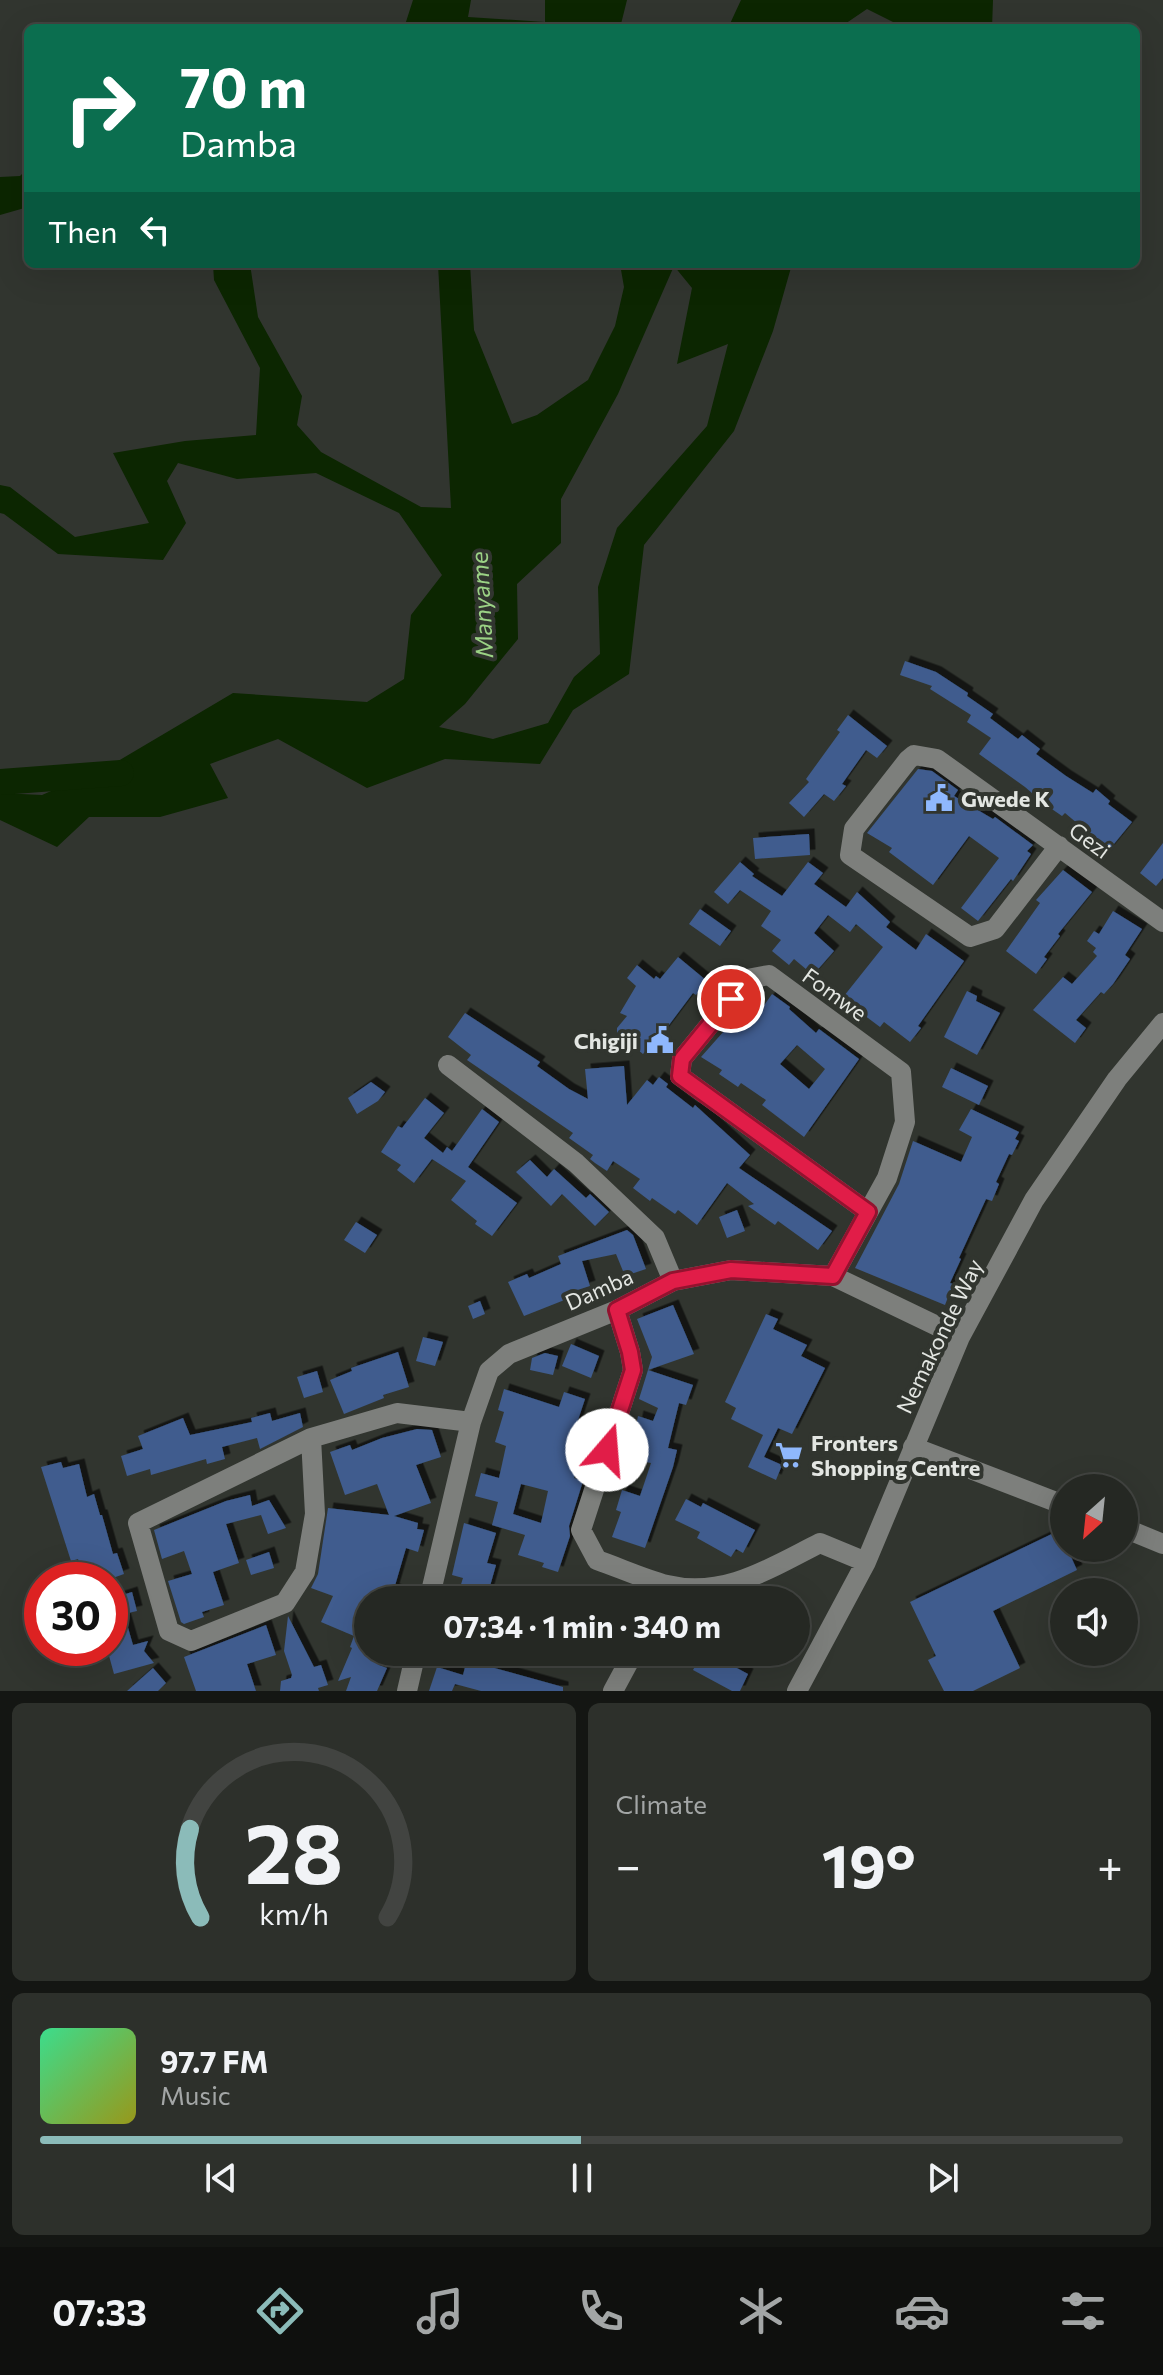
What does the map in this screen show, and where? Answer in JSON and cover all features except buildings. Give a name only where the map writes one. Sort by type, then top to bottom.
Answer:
[{"type":"street","name":"Gezi","points":[[1059,846],[995,929],[970,937],[850,855],[854,829],[908,760],[914,755],[937,759],[1059,846],[1163,922]]},
{"type":"street","name":"Fomwe","points":[[833,1276],[887,1178],[905,1122],[901,1072],[769,975],[747,979],[682,1059],[680,1076],[868,1212]]},
{"type":"street","name":"Nemakonde Way","points":[[797,1691],[866,1562],[960,1337],[1034,1200],[1117,1079],[1163,1023]]},
{"type":"street","points":[[448,1065],[599,1184],[655,1238],[673,1281]]},
{"type":"street","name":"Damba","points":[[432,1586],[471,1422],[489,1371],[509,1354],[617,1310],[673,1281],[731,1270],[833,1276],[960,1337]]},
{"type":"street","points":[[617,1310],[633,1370],[581,1530],[597,1560],[651,1586]]},
{"type":"street","points":[[311,1438],[315,1514],[305,1572],[285,1603],[191,1641],[169,1631],[138,1523],[311,1438],[397,1413],[471,1422]]},
{"type":"street","points":[[913,1447],[1050,1500]]},
{"type":"street","points":[[1138,1534],[1163,1544]]},
{"type":"street","points":[[720,1586],[746,1581],[820,1543],[866,1562]]},
{"type":"street","points":[[407,1691],[413,1666]]},
{"type":"street","points":[[613,1691],[626,1666]]},
{"type":"water","points":[[413,0],[471,0],[468,17],[545,22],[545,0],[627,0],[621,24],[405,24]]},
{"type":"water","points":[[741,0],[993,0],[992,24],[897,24],[867,9],[845,24],[730,24]]},
{"type":"water","points":[[24,172],[24,208],[0,215],[0,177],[20,176]]},
{"type":"water","points":[[213,268],[251,268],[258,317],[302,396],[297,425],[321,452],[421,507],[451,508],[438,268],[470,268],[474,330],[512,424],[537,415],[588,380],[615,326],[624,287],[621,268],[673,268],[618,394],[561,499],[561,543],[517,584],[518,639],[465,704],[439,727],[493,739],[548,723],[574,677],[600,654],[598,587],[617,528],[707,426],[728,344],[677,364],[692,288],[676,268],[791,268],[773,331],[734,431],[644,545],[629,674],[573,710],[540,764],[445,759],[367,788],[278,739],[210,764],[228,798],[160,817],[89,817],[57,847],[0,820],[0,793],[42,795],[113,764],[233,693],[367,702],[404,679],[411,615],[442,575],[399,513],[316,473],[237,479],[178,463],[167,481],[186,523],[163,560],[58,554],[0,513],[0,485],[10,487],[75,537],[149,523],[113,453],[185,441],[256,435],[260,368],[214,280]]},
{"type":"waterway","name":"Manyame","points":[[0,782],[121,773]]},
{"type":"place","name":"Gwede K","points":[[939,798]]},
{"type":"place","name":"Chigiji","points":[[660,1040]]},
{"type":"place","name":"Fronters Shopping Centre","points":[[789,1455]]},
{"type":"route","points":[[607,1450],[633,1370],[617,1310],[673,1281],[731,1270],[833,1276],[868,1212],[680,1076],[682,1059],[731,999]]}]
